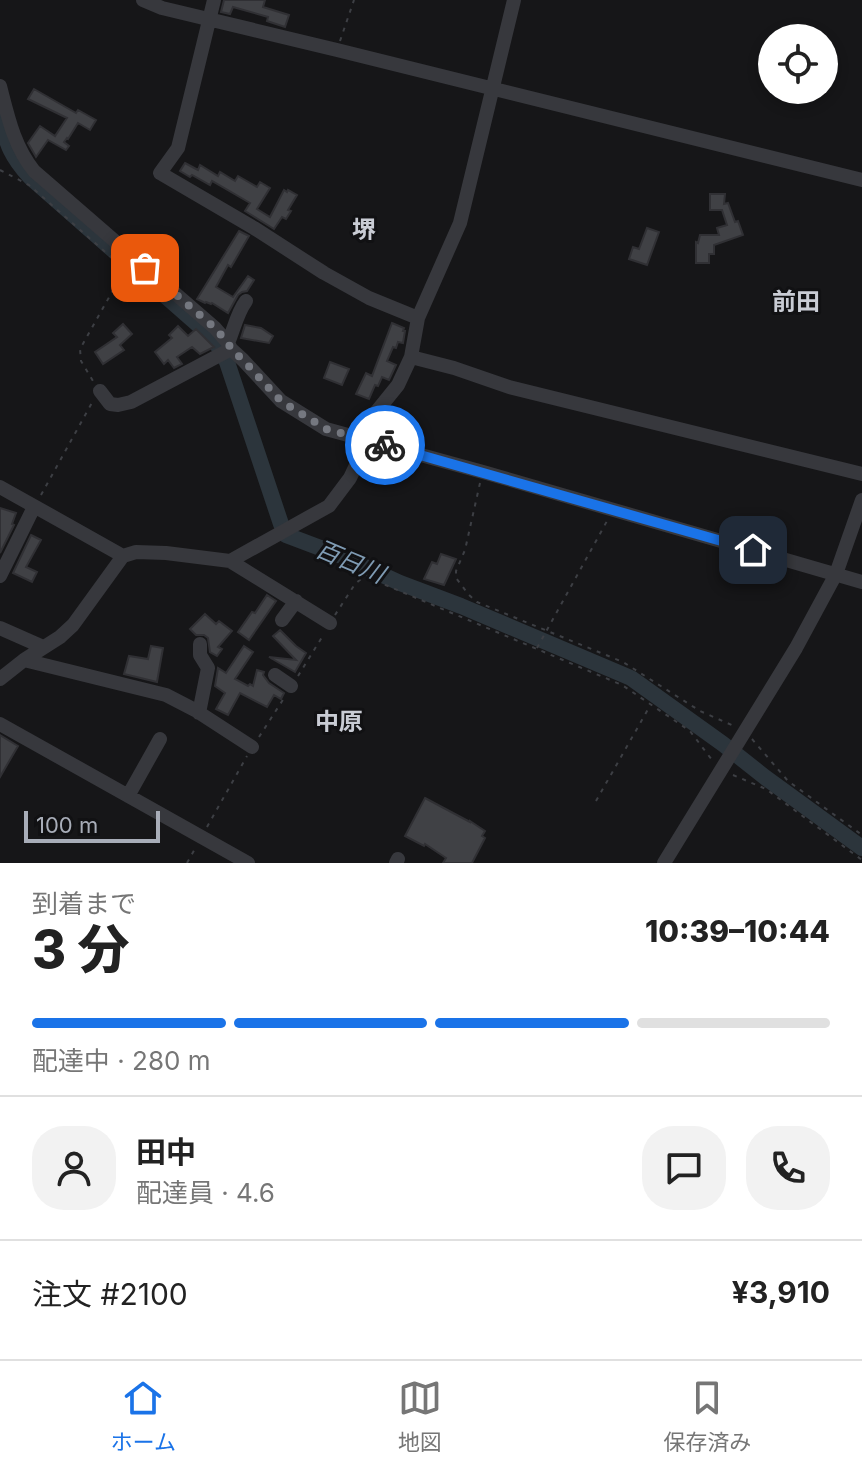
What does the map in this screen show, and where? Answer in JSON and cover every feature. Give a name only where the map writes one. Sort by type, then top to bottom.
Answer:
[{"type":"street","points":[[143,0],[162,8],[862,180]]},
{"type":"street","points":[[214,0],[178,148],[160,173],[335,279],[369,298],[418,318]]},
{"type":"street","points":[[230,561],[329,506],[341,492],[359,459],[363,439],[377,411],[398,385],[411,357],[418,318],[460,223],[514,0]]},
{"type":"street","points":[[0,86],[15,140],[34,171],[215,328],[226,350],[243,360],[281,401],[293,404],[326,429],[862,582]]},
{"type":"street","points":[[100,391],[110,404],[131,402],[226,350],[238,313],[246,301]]},
{"type":"street","points":[[411,357],[509,387],[862,474]]},
{"type":"street","points":[[0,487],[123,556]]},
{"type":"street","points":[[664,863],[796,648],[836,574],[862,500]]},
{"type":"street","points":[[1,570],[34,507]]},
{"type":"street","points":[[0,679],[73,625],[123,556],[136,552],[206,556],[230,561],[330,623]]},
{"type":"street","points":[[282,620],[296,601]]},
{"type":"street","points":[[0,628],[43,647]]},
{"type":"street","points":[[199,713],[208,668],[200,655],[200,644]]},
{"type":"street","points":[[24,660],[166,695],[199,713],[228,723],[252,747]]},
{"type":"street","points":[[275,675],[291,686]]},
{"type":"street","points":[[22,737],[29,722]]},
{"type":"street","points":[[0,724],[248,863]]},
{"type":"street","points":[[128,796],[160,739]]},
{"type":"path","points":[[337,50],[354,0]]},
{"type":"path","points":[[0,170],[29,185],[119,264],[122,270],[80,349],[81,361],[100,391],[34,507]]},
{"type":"path","points":[[483,472],[465,550],[456,571],[456,578],[469,595],[477,602],[623,662],[743,735],[788,781],[862,835]]},
{"type":"path","points":[[538,646],[613,509]]},
{"type":"path","points":[[187,863],[252,747],[330,623],[355,584],[369,578],[538,646],[622,685],[690,731],[724,766],[766,789],[862,860]]},
{"type":"path","points":[[596,801],[651,703]]},
{"type":"building","points":[[224,0],[265,0],[263,7],[289,15],[285,27],[267,21],[268,17],[233,7],[230,14],[221,12]]},
{"type":"building","points":[[34,89],[76,113],[78,110],[96,120],[90,130],[78,123],[64,142],[69,146],[66,150],[48,140],[36,157],[28,143],[40,126],[55,136],[67,118],[28,99]]},
{"type":"building","points":[[185,163],[198,170],[200,165],[218,176],[220,172],[235,181],[238,176],[257,187],[260,182],[270,188],[257,209],[270,217],[284,190],[297,195],[286,219],[282,217],[274,229],[245,211],[250,203],[212,181],[210,185],[180,171]]},
{"type":"building","points":[[710,194],[725,194],[724,204],[728,203],[743,235],[714,245],[714,254],[709,254],[709,263],[696,263],[696,242],[700,235],[719,235],[717,228],[727,225],[722,210],[710,210]]},
{"type":"building","points":[[647,228],[659,232],[647,265],[629,259],[633,247],[639,249]]},
{"type":"building","points":[[239,231],[249,236],[216,287],[233,297],[248,276],[254,280],[247,291],[238,295],[228,313],[212,303],[197,299]]},
{"type":"building","points":[[392,323],[405,331],[403,343],[398,342],[396,348],[393,347],[387,361],[396,365],[389,380],[382,377],[369,399],[356,394],[366,373],[372,376]]},
{"type":"building","points":[[123,324],[132,334],[120,345],[124,350],[103,364],[95,352],[117,337],[113,333]]},
{"type":"building","points":[[245,325],[261,328],[273,336],[269,343],[241,338]]},
{"type":"building","points":[[178,326],[188,336],[196,329],[214,347],[200,354],[192,347],[177,357],[182,364],[174,368],[168,360],[164,364],[155,352],[172,338],[169,335]]},
{"type":"building","points":[[330,362],[349,369],[342,385],[324,378]]},
{"type":"building","points":[[0,508],[16,513],[14,525],[0,553]]},
{"type":"building","points":[[31,535],[41,540],[26,567],[37,572],[32,582],[13,573]]},
{"type":"building","points":[[441,554],[456,559],[444,585],[424,579],[432,562],[437,564]]},
{"type":"building","points":[[267,595],[276,601],[249,640],[238,632]]},
{"type":"building","points":[[205,614],[216,624],[219,621],[232,631],[218,647],[222,649],[217,656],[210,652],[208,638],[196,635],[190,629]]},
{"type":"building","points":[[280,630],[306,653],[295,672],[269,657],[296,660],[273,636]]},
{"type":"building","points":[[151,646],[163,648],[157,682],[124,674],[129,656],[148,659]]},
{"type":"building","points":[[244,646],[253,652],[235,679],[253,686],[257,670],[264,672],[269,683],[284,693],[281,699],[274,695],[267,707],[240,693],[228,715],[216,709],[225,693],[215,686],[218,668],[226,673]]},
{"type":"building","points":[[0,735],[18,746],[0,777]]},
{"type":"building","points":[[425,798],[485,831],[482,836],[485,838],[472,863],[443,863],[446,858],[425,844],[405,836]]},
{"type":"waterway","name":"百日川","points":[[0,119],[11,150],[30,177],[211,336],[220,349],[286,535],[631,678],[862,848]]},
{"type":"way so far","points":[[145,268],[215,328],[281,401],[326,429],[385,445]]},
{"type":"district","name":"堺","points":[[364,230]]},
{"type":"district","name":"前田","points":[[796,302]]},
{"type":"district","name":"中原","points":[[339,722]]},
{"type":"route","points":[[385,445],[753,550]]}]
